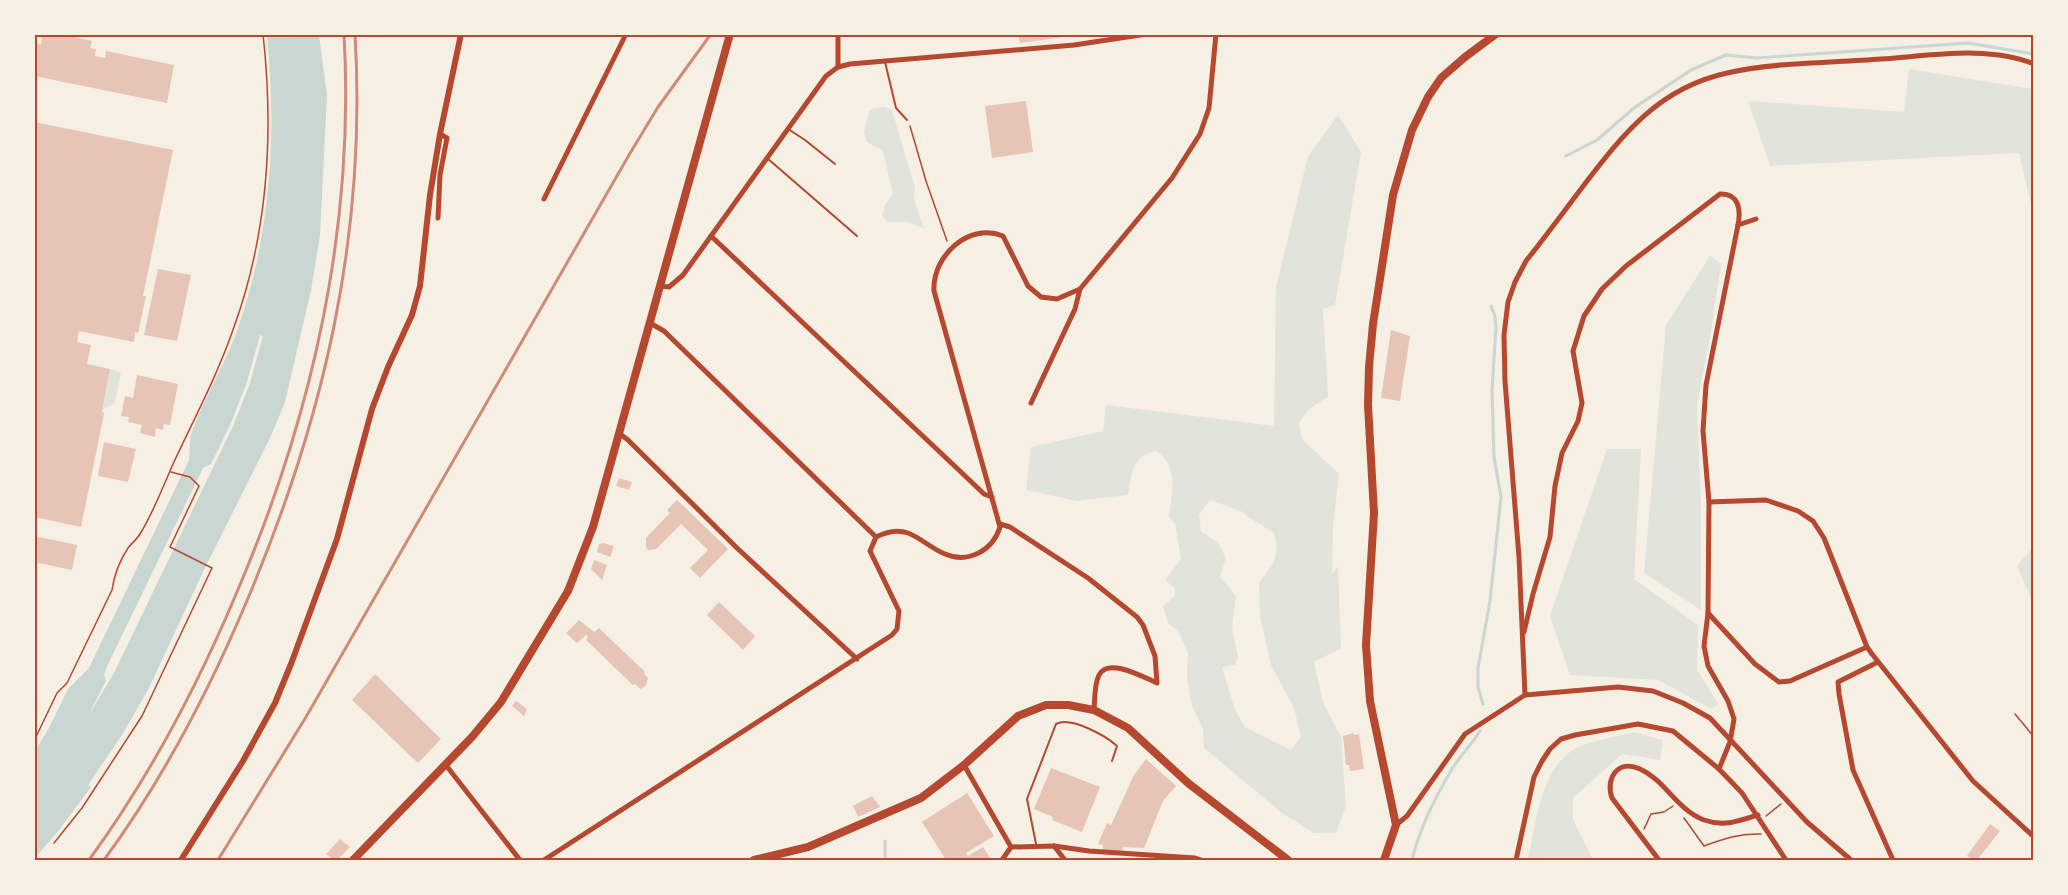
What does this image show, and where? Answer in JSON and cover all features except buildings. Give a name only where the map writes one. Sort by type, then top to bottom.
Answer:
[{"type":"main road","points":[[1384,861],[1396,825],[1370,700],[1366,645],[1374,513],[1368,405],[1373,324],[1393,195],[1412,130],[1428,97],[1441,78],[1496,34]]},
{"type":"main road","points":[[353,861],[501,702],[568,591],[591,534],[731,35]]},
{"type":"main road","points":[[754,861],[808,847],[921,798],[964,765],[1018,716],[1046,705],[1068,705],[1094,710],[1128,728],[1188,783],[1288,861]]},
{"type":"street","points":[[181,861],[243,762],[270,713],[291,664],[337,539],[372,409],[380,385],[412,315],[420,286],[430,195],[461,34]]},
{"type":"street","points":[[544,199],[626,34]]},
{"type":"street","points":[[838,34],[838,67]]},
{"type":"street","points":[[660,286],[669,287],[683,274],[826,76],[838,67],[850,64],[1074,45],[1147,34]]},
{"type":"street","points":[[1031,403],[1075,309],[1080,289],[1172,178],[1200,134],[1209,108],[1216,34]]},
{"type":"street","points":[[1525,695],[1520,556],[1505,381],[1504,335],[1508,302],[1526,261],[1619,139],[1646,113],[1699,81],[1758,67],[1948,55],[1999,55],[2034,64]]},
{"type":"street","points":[[438,218],[440,175],[447,138],[440,134]]},
{"type":"street","points":[[1523,639],[1533,594],[1550,537],[1555,486],[1562,453],[1578,421],[1582,403],[1573,351],[1584,316],[1602,289],[1626,266],[1720,194],[1729,194],[1738,202],[1740,211],[1706,385],[1703,432],[1709,502],[1708,614],[1704,646],[1708,666],[1728,701],[1734,719],[1731,742],[1719,769]]},
{"type":"street","points":[[1738,225],[1756,219]]},
{"type":"street","points":[[544,861],[892,635],[897,630],[899,612],[870,551],[876,537],[889,531],[906,532],[945,555],[962,558],[979,553],[992,545],[1000,524],[934,291],[935,271],[950,248],[983,232],[993,232],[1003,236],[1028,286],[1041,297],[1057,299],[1080,289]]},
{"type":"street","points":[[711,236],[984,494],[992,497]]},
{"type":"street","points":[[650,323],[664,331],[876,537]]},
{"type":"street","points":[[620,434],[737,548],[857,659]]},
{"type":"street","points":[[1709,502],[1766,500],[1798,511],[1813,520],[1824,538],[1867,647],[1973,781],[2034,837]]},
{"type":"street","points":[[1000,524],[1010,527],[1089,578],[1137,617],[1143,625],[1155,656],[1157,683],[1122,668],[1106,669],[1099,675],[1096,682],[1094,710]]},
{"type":"street","points":[[1708,614],[1755,664],[1779,682],[1790,681],[1867,647]]},
{"type":"street","points":[[1878,662],[1838,682],[1853,770],[1893,861]]},
{"type":"street","points":[[34,693],[35,685]]},
{"type":"street","points":[[1396,825],[1407,816],[1465,734],[1525,695],[1618,687],[1653,691],[1683,703],[1710,718],[1807,822],[1851,861]]},
{"type":"street","points":[[1516,861],[1534,777],[1546,755],[1562,740],[1575,735],[1638,724],[1666,728],[1679,734],[1719,769],[1761,816],[1786,861]]},
{"type":"street","points":[[445,764],[520,861]]},
{"type":"street","points":[[964,765],[1011,847]]},
{"type":"street","points":[[1659,861],[1612,798],[1609,789],[1613,774],[1621,768],[1629,766],[1640,768],[1683,808],[1706,820],[1719,824],[1734,823],[1761,816]]},
{"type":"street","points":[[1011,847],[1054,846],[1089,851],[1195,858],[1201,861]]},
{"type":"street","points":[[1054,846],[1065,861]]},
{"type":"street","points":[[1002,861],[1011,847]]},
{"type":"lane","points":[[885,62],[896,108],[907,120]]},
{"type":"lane","points":[[788,129],[835,164]]},
{"type":"lane","points":[[767,158],[857,236]]},
{"type":"lane","points":[[1037,846],[1027,799],[1056,724],[1061,721],[1094,731],[1109,739],[1117,746],[1112,761]]},
{"type":"path","points":[[34,741],[57,693],[67,683],[112,590],[113,578],[128,549],[140,534],[170,472],[225,353],[242,304],[261,226],[268,152],[268,82],[262,34]]},
{"type":"path","points":[[907,120],[914,133],[926,181],[950,248]]},
{"type":"path","points":[[54,843],[88,799],[142,716],[212,568],[170,547],[199,486],[190,477],[170,472]]},
{"type":"path","points":[[2015,714],[2034,737]]},
{"type":"path","points":[[1761,816],[1786,800]]},
{"type":"path","points":[[1640,835],[1651,814],[1671,808]]},
{"type":"path","points":[[1683,817],[1704,846],[1742,834],[1770,835]]},
{"type":"shaded area","points":[[267,35],[319,35],[327,96],[320,235],[311,290],[285,402],[271,436],[202,574],[149,688],[122,735],[88,785],[91,787],[35,858],[35,751],[68,689],[89,668],[189,460],[192,433],[233,341],[249,292],[258,256],[269,183],[270,72]],"holes":[[[260,335],[263,336],[250,383],[234,424],[114,673],[88,716],[106,681],[104,674],[110,660],[203,468],[211,464],[231,423],[247,382]]]},
{"type":"shaded area","points":[[1909,69],[2033,89],[2033,213],[2019,153],[1770,166],[1748,101],[1904,112]]},
{"type":"shaded area","points":[[884,107],[892,110],[915,188],[914,200],[924,228],[908,222],[887,222],[882,215],[886,203],[893,194],[883,151],[867,142],[864,133],[869,111]]},
{"type":"shaded area","points":[[1338,115],[1361,152],[1335,305],[1323,309],[1328,397],[1309,409],[1299,423],[1302,439],[1339,474],[1333,527],[1332,574],[1338,566],[1341,648],[1314,662],[1323,702],[1341,737],[1346,806],[1336,833],[1314,833],[1282,813],[1204,748],[1203,728],[1191,702],[1187,677],[1188,653],[1178,631],[1168,623],[1163,606],[1175,596],[1175,588],[1165,580],[1181,559],[1175,524],[1169,517],[1171,472],[1163,457],[1156,451],[1142,457],[1137,462],[1132,473],[1128,495],[1077,501],[1026,490],[1031,447],[1103,431],[1106,405],[1274,426],[1276,287],[1308,156]],"holes":[[[1210,500],[1243,512],[1274,533],[1277,548],[1274,562],[1259,583],[1260,617],[1271,665],[1294,708],[1301,737],[1291,750],[1245,727],[1235,710],[1222,667],[1235,665],[1238,657],[1232,627],[1236,596],[1220,577],[1226,558],[1218,543],[1201,531],[1199,515]]]},
{"type":"shaded area","points":[[1710,256],[1721,264],[1697,404],[1701,504],[1701,610],[1644,573],[1666,325]]},
{"type":"shaded area","points":[[110,369],[121,372],[115,403],[102,410]]},
{"type":"shaded area","points":[[1607,449],[1641,449],[1634,579],[1698,625],[1697,670],[1719,705],[1710,708],[1658,680],[1570,675],[1550,616]]},
{"type":"shaded area","points":[[2033,547],[2033,603],[2017,566]]},
{"type":"shaded area","points":[[1633,732],[1663,740],[1660,760],[1622,754],[1573,798],[1573,819],[1593,860],[1528,860],[1543,794],[1558,764],[1569,753],[1583,745]]},
{"type":"waterway","points":[[1566,156],[1597,140],[1634,108],[1691,70],[1726,55],[1757,58],[1968,43],[2034,54]]},
{"type":"waterway","points":[[1483,704],[1478,687],[1478,668],[1490,601],[1501,497],[1494,457],[1492,390],[1496,328],[1491,306]]},
{"type":"waterway","points":[[1412,860],[1424,825],[1440,790],[1455,764],[1480,731]]},
{"type":"waterway","points":[[885,841],[885,860]]},
{"type":"railway","points":[[89,860],[151,766],[187,701],[234,599],[285,463],[306,393],[322,323],[334,252],[342,180],[346,107],[344,34]]},
{"type":"railway","points":[[104,860],[164,768],[200,703],[246,603],[274,534],[298,465],[318,395],[334,325],[346,254],[354,182],[357,109],[355,34]]},
{"type":"railway","points":[[218,860],[306,717],[629,155],[658,107],[711,34]]}]
